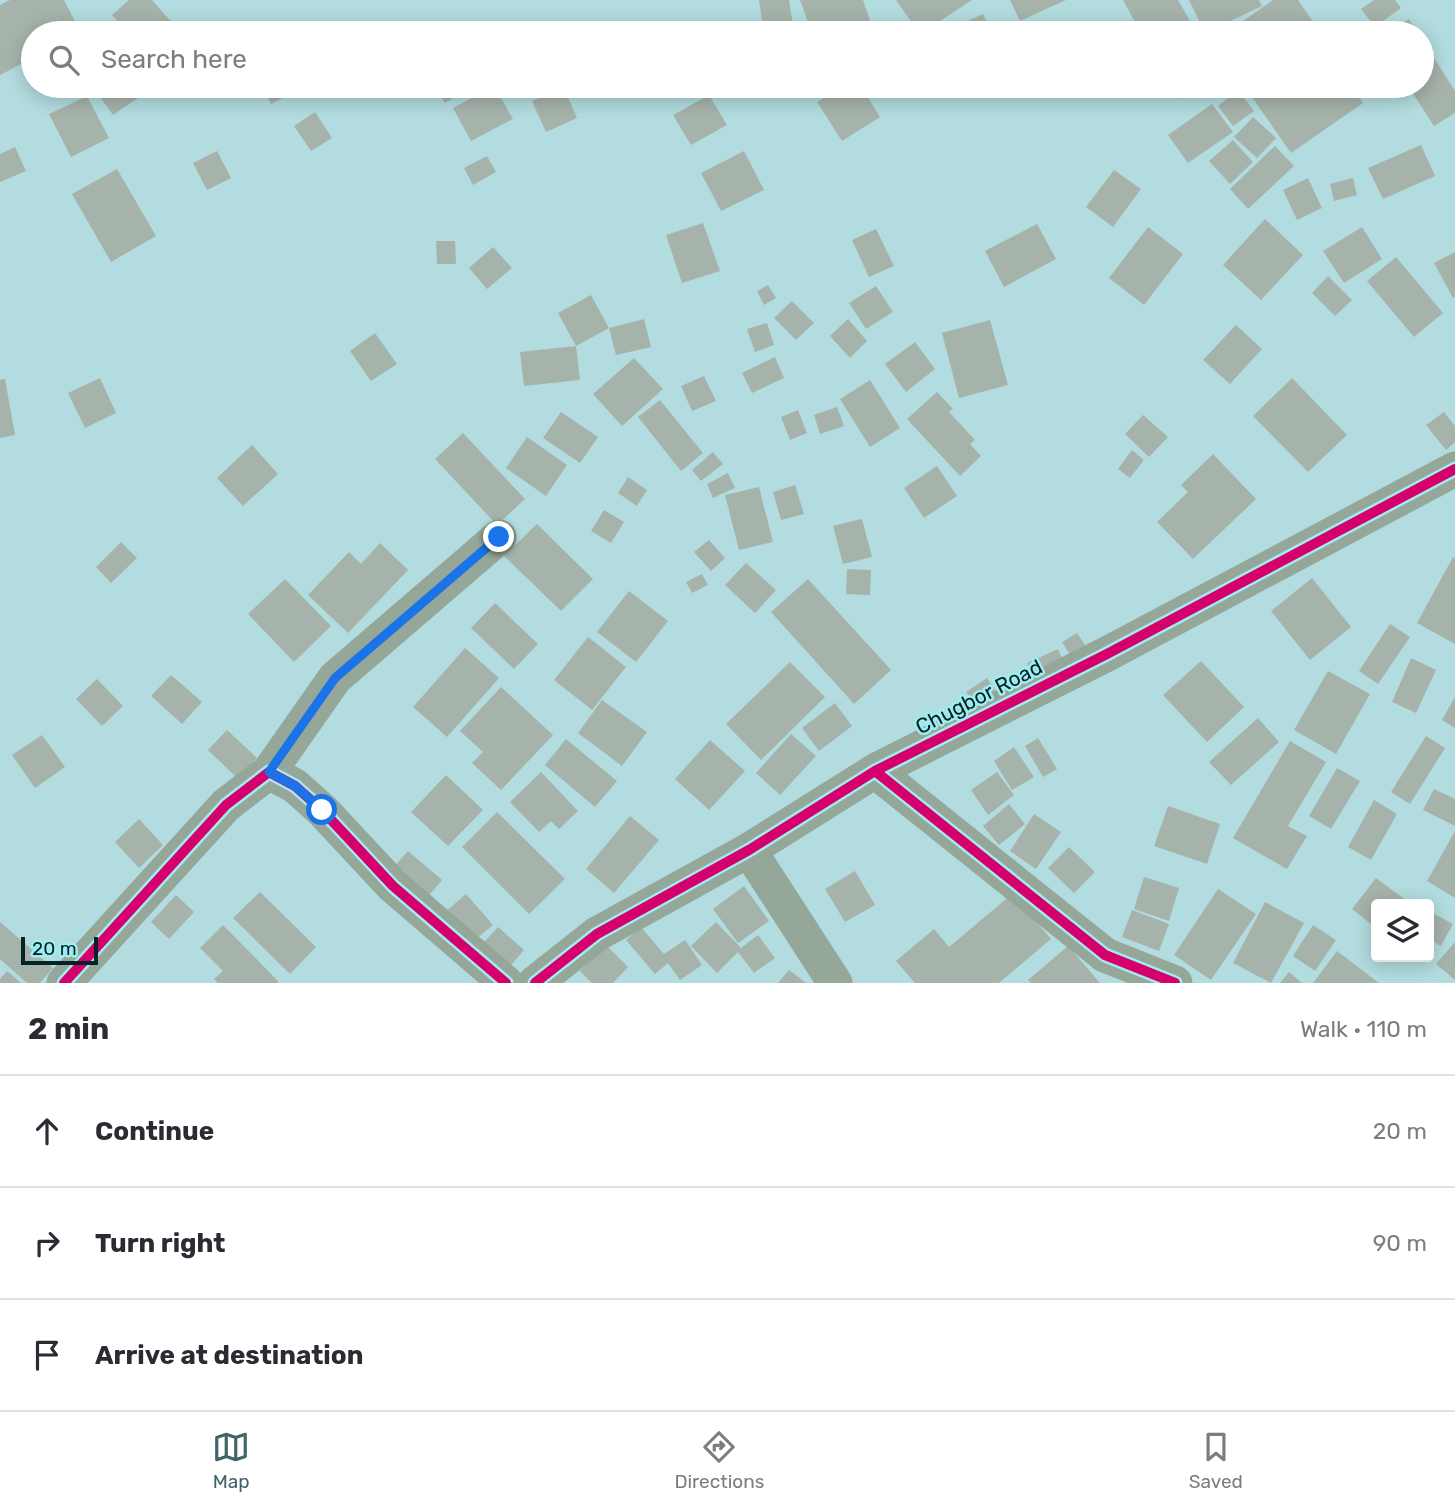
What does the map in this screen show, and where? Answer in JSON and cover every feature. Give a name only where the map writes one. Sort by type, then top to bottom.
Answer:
[{"type":"street","name":"Chugbor Road","points":[[535,983],[597,934],[749,850],[875,771],[1107,654],[1455,469]]},
{"type":"street","points":[[64,983],[226,805],[269,772],[335,678],[499,537]]},
{"type":"street","points":[[875,771],[1105,955],[1175,983]]},
{"type":"street","points":[[269,772],[295,786],[322,810],[393,886],[506,983]]},
{"type":"street","points":[[749,850],[835,983]]},
{"type":"building","points":[[10,0],[64,0],[75,21],[21,21],[21,64],[0,75],[0,5]]},
{"type":"building","points":[[129,0],[152,0],[170,21],[117,21],[112,15]]},
{"type":"building","points":[[759,0],[789,0],[792,21],[762,21]]},
{"type":"building","points":[[800,0],[863,0],[870,21],[808,21]]},
{"type":"building","points":[[896,0],[972,0],[940,21],[911,21]]},
{"type":"building","points":[[1010,0],[1066,0],[1020,21]]},
{"type":"building","points":[[1123,0],[1178,0],[1190,21],[1134,21]]},
{"type":"building","points":[[1189,0],[1259,0],[1262,6],[1230,21],[1199,21]]},
{"type":"building","points":[[1273,0],[1298,0],[1312,21],[1243,21]]},
{"type":"building","points":[[1374,0],[1395,0],[1401,8],[1383,21],[1370,21],[1361,9]]},
{"type":"building","points":[[983,14],[986,21],[968,21]]},
{"type":"building","points":[[1434,58],[1455,91],[1455,113],[1434,126],[1416,98],[1434,98]]},
{"type":"building","points":[[88,98],[109,138],[71,157],[49,114]]},
{"type":"building","points":[[101,98],[138,98],[113,115]]},
{"type":"building","points":[[268,98],[283,98],[271,104]]},
{"type":"building","points":[[472,98],[501,98],[513,119],[471,141],[453,108]]},
{"type":"building","points":[[539,98],[568,98],[577,118],[546,132],[532,101]]},
{"type":"building","points":[[704,98],[711,98],[727,125],[691,145],[673,115]]},
{"type":"building","points":[[824,98],[868,98],[880,117],[842,141],[817,102]]},
{"type":"building","points":[[1228,98],[1244,98],[1254,111],[1233,126],[1218,106]]},
{"type":"building","points":[[1253,98],[1359,98],[1363,103],[1291,153]]},
{"type":"building","points":[[1212,104],[1233,132],[1188,163],[1168,135]]},
{"type":"building","points":[[315,112],[332,138],[311,151],[294,126]]},
{"type":"building","points":[[1253,117],[1276,138],[1257,158],[1234,137]]},
{"type":"building","points":[[1233,140],[1253,162],[1230,184],[1209,161]]},
{"type":"building","points":[[1421,145],[1435,176],[1383,199],[1368,168]]},
{"type":"building","points":[[1275,146],[1294,166],[1248,209],[1230,189]]},
{"type":"building","points":[[15,147],[26,171],[0,182],[0,154]]},
{"type":"building","points":[[217,151],[231,178],[207,190],[193,163]]},
{"type":"building","points":[[744,151],[764,190],[721,211],[701,173]]},
{"type":"building","points":[[487,156],[496,172],[473,185],[464,168]]},
{"type":"building","points":[[117,169],[156,236],[111,262],[72,194]]},
{"type":"building","points":[[1114,170],[1141,189],[1113,227],[1086,207]]},
{"type":"building","points":[[1308,178],[1322,208],[1297,220],[1283,190]]},
{"type":"building","points":[[1353,178],[1357,195],[1334,201],[1330,184]]},
{"type":"building","points":[[1265,219],[1303,255],[1261,300],[1223,265]]},
{"type":"building","points":[[703,223],[720,271],[682,283],[666,235]]},
{"type":"building","points":[[1037,224],[1056,259],[1004,287],[985,251]]},
{"type":"building","points":[[1148,227],[1183,254],[1144,305],[1109,278]]},
{"type":"building","points":[[1362,227],[1382,259],[1344,283],[1323,251]]},
{"type":"building","points":[[876,229],[894,266],[869,277],[852,240]]},
{"type":"building","points":[[436,241],[455,241],[456,264],[437,264]]},
{"type":"building","points":[[493,247],[512,268],[487,289],[469,268]]},
{"type":"building","points":[[1455,252],[1455,297],[1453,298],[1434,263]]},
{"type":"building","points":[[1396,257],[1443,313],[1414,337],[1367,281]]},
{"type":"building","points":[[1328,276],[1352,300],[1335,316],[1312,293]]},
{"type":"building","points":[[768,285],[776,298],[764,305],[757,291]]},
{"type":"building","points":[[876,286],[893,312],[866,329],[849,303]]},
{"type":"building","points":[[591,295],[609,328],[576,346],[558,313]]},
{"type":"building","points":[[792,301],[814,323],[796,340],[774,318]]},
{"type":"building","points":[[644,319],[651,347],[616,355],[609,328]]},
{"type":"building","points":[[848,319],[867,341],[850,358],[830,336]]},
{"type":"building","points":[[990,320],[1008,385],[959,398],[942,333]]},
{"type":"building","points":[[767,323],[774,345],[755,352],[747,329]]},
{"type":"building","points":[[1236,325],[1262,349],[1230,384],[1203,360]]},
{"type":"building","points":[[375,333],[397,364],[371,381],[350,351]]},
{"type":"building","points":[[915,342],[935,369],[906,392],[885,364]]},
{"type":"building","points":[[576,346],[580,380],[524,386],[520,352]]},
{"type":"building","points":[[775,357],[784,378],[752,393],[742,373]]},
{"type":"building","points":[[634,358],[663,389],[622,426],[593,394]]},
{"type":"building","points":[[704,376],[716,401],[692,411],[681,386]]},
{"type":"building","points":[[100,378],[116,413],[85,428],[68,393]]},
{"type":"building","points":[[1292,378],[1347,435],[1308,472],[1253,416]]},
{"type":"building","points":[[5,379],[15,435],[0,438],[0,380]]},
{"type":"building","points":[[870,380],[900,428],[870,447],[840,399]]},
{"type":"building","points":[[937,392],[953,409],[949,412],[975,440],[970,444],[981,456],[960,476],[907,419]]},
{"type":"building","points":[[660,400],[703,453],[681,471],[638,417]]},
{"type":"building","points":[[837,407],[844,426],[820,434],[814,415]]},
{"type":"building","points":[[798,410],[807,433],[790,440],[781,417]]},
{"type":"building","points":[[561,412],[598,437],[580,463],[543,438]]},
{"type":"building","points":[[1444,412],[1455,426],[1455,442],[1446,450],[1426,425]]},
{"type":"building","points":[[1143,415],[1168,437],[1149,457],[1125,434]]},
{"type":"building","points":[[463,433],[525,499],[497,525],[435,459]]},
{"type":"building","points":[[527,437],[567,465],[546,496],[506,468]]},
{"type":"building","points":[[252,445],[278,474],[243,506],[217,478]]},
{"type":"building","points":[[1132,450],[1144,460],[1130,478],[1118,469]]},
{"type":"building","points":[[713,452],[723,464],[701,481],[692,470]]},
{"type":"building","points":[[1213,454],[1256,499],[1193,559],[1157,522],[1188,492],[1181,485]]},
{"type":"building","points":[[937,466],[957,496],[924,518],[904,488]]},
{"type":"building","points":[[728,473],[735,488],[713,498],[707,484]]},
{"type":"building","points":[[628,477],[647,490],[637,506],[618,493]]},
{"type":"building","points":[[795,485],[804,514],[781,520],[773,492]]},
{"type":"building","points":[[759,487],[773,542],[739,550],[725,495]]},
{"type":"building","points":[[604,510],[624,522],[611,543],[591,531]]},
{"type":"building","points":[[862,519],[872,557],[843,564],[833,526]]},
{"type":"building","points":[[537,524],[593,579],[561,611],[504,556]]},
{"type":"building","points":[[709,540],[725,558],[711,571],[694,552]]},
{"type":"building","points":[[121,542],[137,558],[111,583],[96,567]]},
{"type":"building","points":[[380,543],[408,570],[348,633],[308,595],[349,552],[361,564]]},
{"type":"building","points":[[1453,557],[1455,558],[1455,644],[1417,623]]},
{"type":"building","points":[[746,563],[776,590],[755,613],[725,585]]},
{"type":"building","points":[[847,569],[871,570],[870,595],[846,594]]},
{"type":"building","points":[[702,574],[708,585],[692,593],[686,582]]},
{"type":"building","points":[[1312,578],[1351,627],[1310,660],[1271,611]]},
{"type":"building","points":[[285,579],[331,626],[294,662],[248,614]]},
{"type":"building","points":[[808,579],[891,670],[854,704],[771,612]]},
{"type":"building","points":[[629,591],[668,621],[636,662],[597,632]]},
{"type":"building","points":[[495,603],[538,644],[514,669],[471,628]]},
{"type":"building","points":[[1390,624],[1410,637],[1378,684],[1359,671]]},
{"type":"building","points":[[1077,633],[1093,657],[1078,667],[1062,642]]},
{"type":"building","points":[[588,637],[626,667],[592,710],[554,680]]},
{"type":"building","points":[[465,648],[499,678],[447,737],[413,707]]},
{"type":"building","points":[[1058,649],[1068,671],[1037,686],[1027,663]]},
{"type":"building","points":[[1411,658],[1436,670],[1416,713],[1392,702]]},
{"type":"building","points":[[1201,661],[1244,707],[1207,742],[1163,695]]},
{"type":"building","points":[[790,662],[825,697],[761,760],[726,724]]},
{"type":"building","points":[[1328,671],[1370,694],[1336,754],[1294,730]]},
{"type":"building","points":[[171,675],[202,702],[182,724],[151,696]]},
{"type":"building","points":[[987,678],[1002,700],[982,714],[966,692]]},
{"type":"building","points":[[97,679],[123,706],[102,726],[76,699]]},
{"type":"building","points":[[501,687],[553,735],[501,790],[472,763],[483,752],[460,731]]},
{"type":"building","points":[[1455,697],[1455,728],[1442,720]]},
{"type":"building","points":[[602,700],[647,732],[622,766],[578,733]]},
{"type":"building","points":[[835,703],[852,726],[819,751],[802,728]]},
{"type":"building","points":[[1258,718],[1279,742],[1231,785],[1209,762]]},
{"type":"building","points":[[227,730],[257,758],[237,778],[208,750]]},
{"type":"building","points":[[791,734],[816,756],[780,795],[756,773]]},
{"type":"building","points":[[42,735],[65,767],[35,788],[12,755]]},
{"type":"building","points":[[1426,736],[1445,748],[1410,804],[1391,792]]},
{"type":"building","points":[[1038,738],[1057,769],[1043,777],[1025,746]]},
{"type":"building","points":[[566,739],[617,781],[595,807],[545,765]]},
{"type":"building","points":[[710,740],[745,771],[709,810],[675,779]]},
{"type":"building","points":[[1290,741],[1326,762],[1288,826],[1307,836],[1287,869],[1233,838]]},
{"type":"building","points":[[1014,747],[1034,777],[1012,790],[994,761]]},
{"type":"building","points":[[1337,768],[1360,781],[1331,829],[1309,816]]},
{"type":"building","points":[[541,772],[578,811],[559,829],[551,821],[539,832],[510,802]]},
{"type":"building","points":[[997,772],[1014,795],[988,815],[971,790]]},
{"type":"building","points":[[446,775],[483,810],[448,846],[411,812]]},
{"type":"building","points":[[1434,789],[1455,799],[1455,826],[1423,810]]},
{"type":"building","points":[[1374,800],[1397,814],[1371,860],[1348,847]]},
{"type":"building","points":[[1009,804],[1025,824],[999,845],[983,826]]},
{"type":"building","points":[[1168,806],[1220,824],[1207,864],[1154,846]]},
{"type":"building","points":[[497,812],[565,879],[529,914],[462,847]]},
{"type":"building","points":[[1034,814],[1061,832],[1036,869],[1010,851]]},
{"type":"building","points":[[630,816],[659,840],[614,893],[586,869]]},
{"type":"building","points":[[139,819],[163,845],[139,868],[115,842]]},
{"type":"building","points":[[1455,831],[1455,898],[1427,881]]},
{"type":"building","points":[[1069,847],[1095,872],[1074,893],[1048,868]]},
{"type":"building","points":[[408,851],[442,880],[426,899],[392,869]]},
{"type":"building","points":[[855,871],[875,905],[845,922],[825,889]]},
{"type":"building","points":[[1144,877],[1179,888],[1169,921],[1134,909]]},
{"type":"building","points":[[1376,878],[1404,899],[1371,899],[1371,924],[1352,909]]},
{"type":"building","points":[[744,886],[769,921],[738,943],[713,909]]},
{"type":"building","points":[[1218,889],[1256,914],[1211,980],[1174,955]]},
{"type":"building","points":[[260,892],[316,947],[290,974],[233,918]]},
{"type":"building","points":[[466,894],[493,925],[471,943],[444,913]]},
{"type":"building","points":[[1012,894],[1051,939],[999,983],[915,983],[896,961],[934,929],[949,947]]},
{"type":"building","points":[[176,895],[194,912],[169,939],[151,922]]},
{"type":"building","points":[[1265,902],[1304,923],[1271,983],[1233,963]]},
{"type":"building","points":[[1132,910],[1169,924],[1159,951],[1122,937]]},
{"type":"building","points":[[1434,914],[1453,924],[1441,946],[1434,942]]},
{"type":"building","points":[[0,922],[53,968],[40,983],[27,983],[0,959]]},
{"type":"building","points":[[716,922],[741,948],[758,935],[775,958],[754,973],[738,952],[717,973],[691,946]]},
{"type":"building","points":[[223,925],[277,983],[218,983],[214,979],[223,971],[200,948]]},
{"type":"building","points":[[1313,925],[1336,940],[1315,971],[1293,956]]},
{"type":"building","points":[[498,927],[524,950],[504,973],[477,950]]},
{"type":"building","points":[[641,927],[664,954],[685,940],[702,965],[680,980],[668,963],[655,974],[626,940]]},
{"type":"building","points":[[1455,942],[1455,980],[1436,964]]},
{"type":"building","points":[[606,945],[628,967],[613,983],[592,983],[580,971]]},
{"type":"building","points":[[1068,946],[1100,983],[1031,983],[1028,980]]},
{"type":"building","points":[[1337,951],[1379,983],[1313,983]]},
{"type":"building","points":[[789,970],[806,983],[778,983]]},
{"type":"building","points":[[7,971],[21,983],[0,983]]},
{"type":"building","points":[[1289,972],[1302,983],[1280,983]]},
{"type":"cycle path","points":[[535,983],[597,934],[749,850],[875,771],[1107,654],[1455,469]]},
{"type":"cycle path","points":[[875,771],[1105,955],[1175,983]]},
{"type":"cycle path","points":[[64,983],[226,805],[269,772],[295,786],[322,810],[393,886],[506,983]]},
{"type":"route","points":[[322,810],[295,786],[269,772],[335,678],[499,537]]}]
